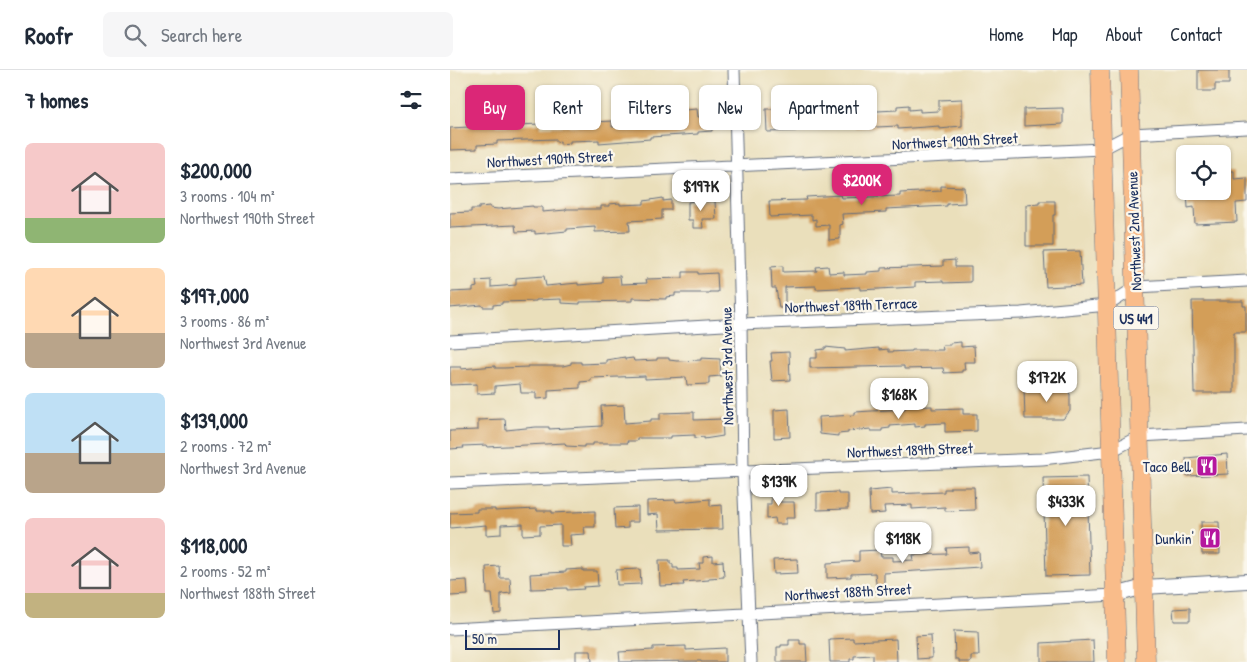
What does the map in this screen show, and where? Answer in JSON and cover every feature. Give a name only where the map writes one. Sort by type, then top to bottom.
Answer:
[{"type":"main road","name":"Northwest 2nd Avenue","points":[[1100,70],[1118,662]]},
{"type":"main road","name":"Northwest 2nd Avenue","points":[[1129,70],[1146,662]]},
{"type":"street","name":"Northwest 3rd Avenue","points":[[734,70],[743,472],[751,662]]},
{"type":"street","name":"Northwest 190th Street","points":[[450,179],[1102,149],[1131,134],[1247,128]]},
{"type":"street","points":[[1136,287],[1247,282]]},
{"type":"street","name":"Northwest 189th Terrace","points":[[450,341],[741,324],[1021,313],[1108,305],[1136,287]]},
{"type":"street","name":"Northwest 189th Street","points":[[450,483],[1033,460],[1111,451],[1140,436],[1247,430]]},
{"type":"street","name":"Northwest 188th Street","points":[[450,630],[1115,595],[1144,587],[1247,581]]},
{"type":"building","points":[[1198,70],[1229,70],[1229,84],[1215,84],[1215,91],[1198,91]]},
{"type":"building","points":[[962,99],[962,126],[939,129],[939,126],[898,129],[898,126],[877,127],[877,111],[897,110],[897,106],[909,105],[909,110],[920,109],[920,112],[939,111],[939,100]]},
{"type":"building","points":[[1063,108],[1063,124],[1024,126],[1024,109]]},
{"type":"building","points":[[697,109],[699,130],[712,131],[698,132],[698,134],[599,143],[599,140],[570,141],[570,143],[560,144],[560,141],[556,142],[556,139],[497,141],[497,144],[477,145],[477,149],[450,150],[450,128],[465,127],[465,130],[525,130],[525,125],[535,124],[535,130],[601,130],[601,122],[611,121],[611,130],[689,130],[689,110]]},
{"type":"building","points":[[766,109],[771,109],[771,130],[796,131],[767,132]]},
{"type":"building","points":[[1231,171],[1234,171],[1234,179],[1247,178],[1247,202],[1236,203],[1237,222],[1195,224],[1194,207],[1188,208],[1188,200],[1231,200]]},
{"type":"building","points":[[941,186],[964,187],[965,203],[947,204],[947,206],[886,209],[886,212],[842,214],[843,224],[840,225],[840,239],[829,240],[829,225],[816,226],[816,219],[812,220],[812,215],[770,217],[769,201],[807,200],[806,197],[841,195],[842,198],[900,196],[900,193],[941,191]]},
{"type":"building","points":[[663,198],[663,201],[671,200],[671,210],[662,210],[662,219],[629,221],[630,231],[595,232],[595,227],[535,234],[535,231],[516,232],[515,225],[450,228],[450,213],[471,212],[471,209],[479,209],[479,207],[490,206],[490,208],[498,209],[533,206],[542,207],[542,212],[566,209],[601,209],[601,206],[609,206],[609,204],[644,204],[644,201]]},
{"type":"building","points":[[706,199],[706,201],[715,201],[716,219],[702,219],[703,228],[693,228],[693,220],[688,220],[688,202]]},
{"type":"building","points":[[1039,201],[1055,201],[1053,246],[1026,246],[1026,205],[1039,204]]},
{"type":"building","points":[[1080,251],[1082,285],[1046,287],[1044,252]]},
{"type":"building","points":[[955,260],[955,267],[971,267],[971,282],[915,282],[915,287],[860,290],[860,287],[816,289],[816,286],[785,287],[785,308],[779,308],[776,288],[772,288],[771,267],[783,266],[783,272],[817,271],[816,267],[828,266],[829,273],[844,272],[844,275],[867,274],[867,272],[881,271],[881,268],[943,266],[943,261]]},
{"type":"building","points":[[683,272],[698,272],[698,274],[717,273],[718,292],[675,293],[675,296],[666,297],[666,299],[632,298],[632,301],[580,302],[580,304],[561,303],[561,299],[536,300],[502,302],[502,304],[493,305],[493,307],[483,307],[482,305],[450,308],[450,292],[473,291],[473,288],[477,287],[476,281],[491,280],[491,287],[516,285],[516,278],[544,276],[546,286],[578,283],[578,285],[603,283],[603,277],[620,276],[621,284],[647,283],[646,279],[683,278]]},
{"type":"building","points":[[1192,301],[1243,301],[1243,306],[1246,306],[1246,332],[1234,332],[1234,393],[1194,393]]},
{"type":"building","points":[[961,342],[961,347],[974,346],[975,362],[964,362],[965,370],[962,370],[962,372],[944,373],[943,368],[904,369],[904,366],[810,368],[810,358],[817,358],[817,350],[825,349],[825,347],[845,349],[845,351],[879,348],[879,350],[888,349],[888,352],[943,350],[942,345]]},
{"type":"building","points":[[789,352],[790,380],[772,381],[771,353]]},
{"type":"building","points":[[625,357],[625,359],[633,358],[634,361],[657,360],[657,358],[669,358],[669,360],[677,361],[701,360],[701,358],[720,359],[721,376],[709,377],[709,384],[687,385],[686,377],[645,379],[645,376],[591,378],[591,381],[580,382],[580,388],[548,390],[548,398],[536,399],[536,393],[521,393],[520,384],[495,386],[495,393],[477,394],[477,384],[450,385],[450,367],[461,367],[461,369],[495,366],[495,368],[504,368],[563,366],[571,364],[571,362],[581,362],[581,364],[606,363],[606,360]]},
{"type":"building","points":[[1024,388],[1064,388],[1070,394],[1070,411],[1063,419],[1025,419]]},
{"type":"building","points":[[624,405],[625,423],[660,419],[660,413],[694,412],[694,420],[722,419],[723,436],[704,439],[704,437],[695,438],[695,435],[671,436],[671,438],[637,438],[637,441],[627,441],[628,443],[593,443],[593,445],[584,445],[584,447],[566,446],[565,443],[487,447],[487,445],[463,446],[464,448],[450,449],[450,431],[478,430],[478,420],[505,419],[506,430],[536,427],[549,427],[549,429],[602,426],[601,406]]},
{"type":"building","points":[[932,406],[932,409],[963,408],[963,414],[977,414],[977,431],[945,432],[945,423],[925,424],[925,426],[915,427],[915,424],[890,426],[890,428],[882,429],[882,431],[871,431],[871,429],[848,431],[848,433],[838,434],[838,436],[820,434],[819,417],[855,415],[855,412],[905,409],[905,407]]},
{"type":"building","points":[[789,409],[790,437],[774,438],[774,410]]},
{"type":"building","name":"Taco Bell","points":[[1227,454],[1228,474],[1187,476],[1186,458]]},
{"type":"building","points":[[1087,477],[1090,575],[1046,576],[1043,478]]},
{"type":"building","points":[[771,483],[778,483],[780,502],[794,502],[795,518],[786,518],[786,524],[776,524],[775,518],[767,519],[767,504],[771,504]]},
{"type":"building","points":[[950,487],[974,487],[975,510],[945,511],[945,507],[912,509],[912,505],[884,506],[885,513],[870,514],[869,491],[892,489],[892,494],[944,492],[944,489],[950,489]]},
{"type":"building","points":[[838,492],[838,494],[848,494],[848,509],[817,510],[817,493]]},
{"type":"building","points":[[710,499],[710,506],[722,505],[723,529],[659,530],[658,514],[647,515],[647,501],[675,500],[676,502]]},
{"type":"building","points":[[638,507],[638,522],[628,522],[628,528],[615,529],[614,508]]},
{"type":"building","points":[[477,509],[495,509],[495,511],[537,509],[537,511],[552,511],[552,513],[595,511],[595,527],[584,527],[585,534],[570,535],[571,546],[561,546],[561,525],[540,526],[540,534],[523,535],[523,524],[501,525],[501,534],[486,535],[486,525],[450,528],[450,513],[477,512]]},
{"type":"building","name":"Dunkin'","points":[[1201,522],[1219,522],[1220,554],[1202,554]]},
{"type":"building","points":[[969,547],[969,553],[979,552],[980,567],[884,573],[884,593],[877,593],[875,573],[827,578],[827,563],[859,561],[859,551],[880,550],[881,557],[893,557],[893,561],[914,560],[913,555],[947,554],[946,548]]},
{"type":"building","points":[[713,556],[713,562],[723,561],[724,577],[683,582],[684,585],[660,586],[659,560],[670,560],[673,568],[678,568],[678,570],[700,569],[699,563],[703,563],[703,557]]},
{"type":"building","points":[[797,559],[798,573],[774,574],[773,560]]},
{"type":"building","points":[[499,566],[500,578],[510,578],[511,593],[501,594],[501,613],[494,614],[492,594],[487,594],[486,567]]},
{"type":"building","points":[[583,569],[583,571],[597,571],[598,586],[567,590],[567,588],[531,589],[530,574]]},
{"type":"building","points":[[640,569],[641,584],[617,585],[616,570]]},
{"type":"building","points":[[467,580],[468,595],[450,596],[450,581]]},
{"type":"building","points":[[1190,608],[1190,621],[1174,621],[1173,609]]},
{"type":"building","points":[[954,631],[978,632],[979,656],[971,656],[971,662],[959,662],[959,659],[955,659]]},
{"type":"building","points":[[931,635],[932,658],[917,659],[916,636]]},
{"type":"building","points":[[853,638],[853,641],[896,639],[897,662],[873,662],[873,655],[854,656],[854,659],[850,659],[850,662],[830,662],[829,639]]},
{"type":"building","points":[[789,640],[800,640],[800,644],[806,644],[807,662],[777,662],[777,647],[789,645]]},
{"type":"building","points":[[1093,640],[1094,662],[1041,662],[1041,643]]},
{"type":"building","points":[[686,646],[686,650],[725,648],[725,662],[620,662],[619,652],[653,650],[653,647]]},
{"type":"building","points":[[576,651],[591,651],[592,662],[576,662]]},
{"type":"place","name":"Taco Bell","points":[[1207,466]]},
{"type":"place","name":"Dunkin'","points":[[1210,538]]}]
